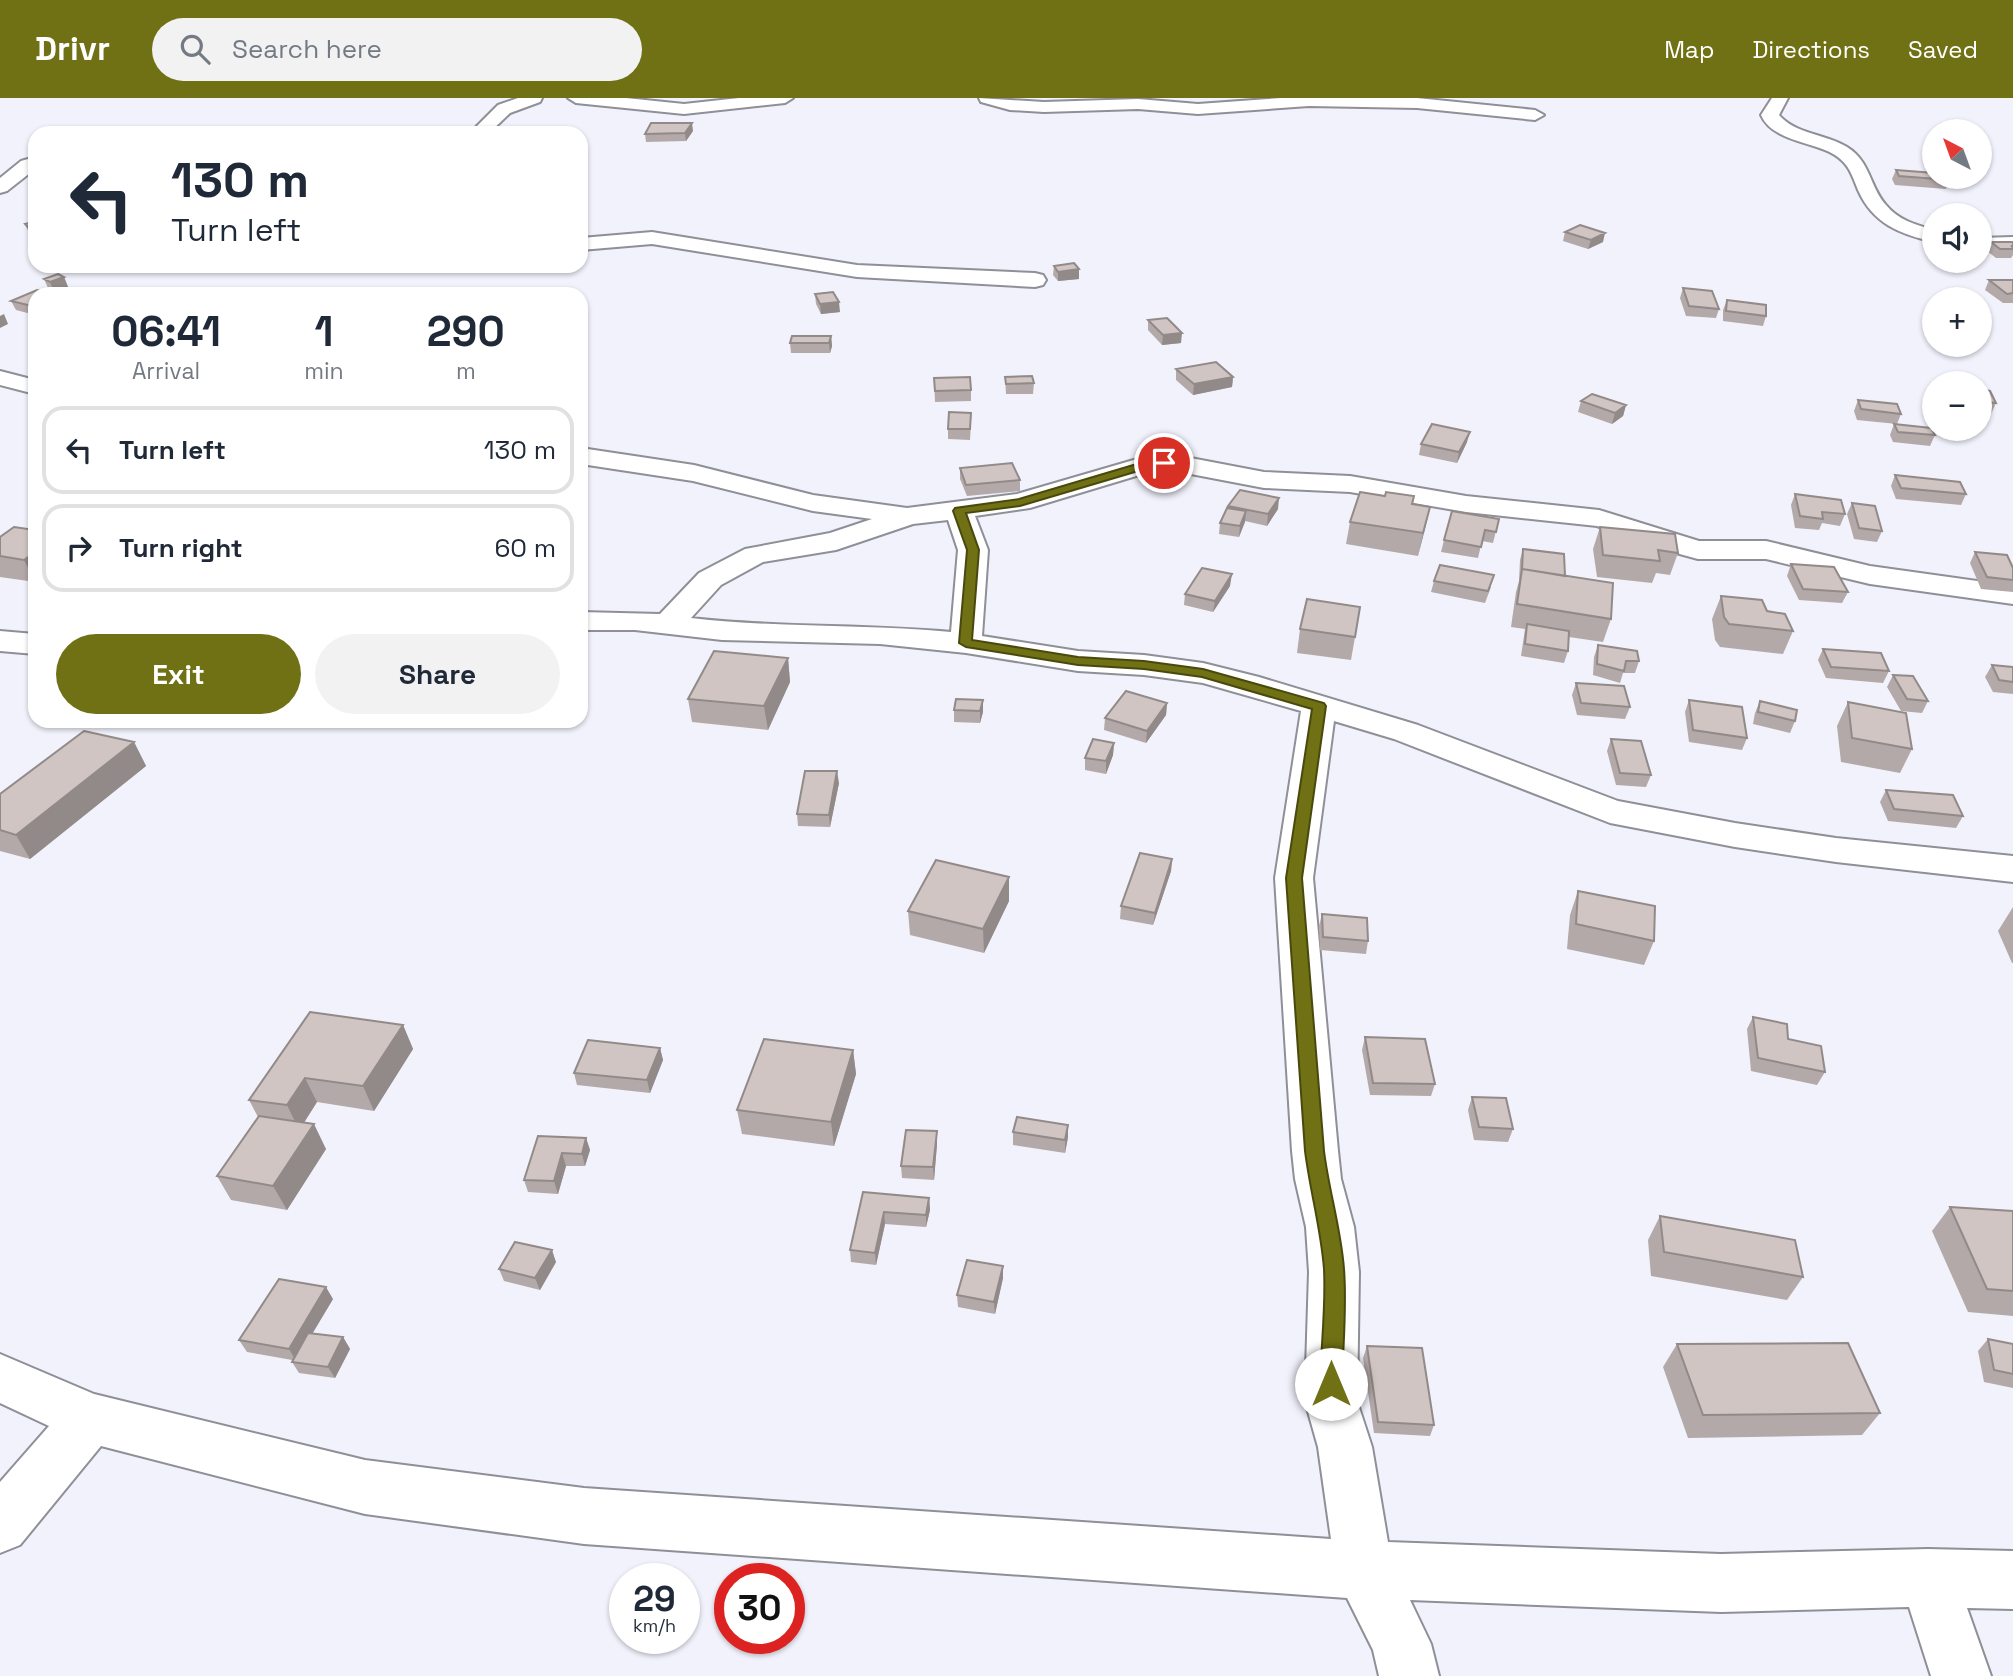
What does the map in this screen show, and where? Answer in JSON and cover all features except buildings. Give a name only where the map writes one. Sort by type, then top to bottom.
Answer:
[{"type":"street","points":[[487,126],[511,104],[534,98]]},
{"type":"street","points":[[576,98],[684,109],[785,98]]},
{"type":"street","points":[[987,98],[1010,106],[1138,104],[1198,109],[1309,101],[1417,103],[1535,115]]},
{"type":"street","points":[[1780,98],[1770,115],[1772,120],[1795,134],[1847,155],[1858,165],[1874,204],[1886,219],[1922,232]]},
{"type":"street","points":[[0,160],[28,165]]},
{"type":"street","points":[[0,187],[28,169]]},
{"type":"street","points":[[588,243],[652,238],[858,271],[1035,280]]},
{"type":"street","points":[[1992,244],[2013,243]]},
{"type":"street","points":[[3,379],[28,375]]},
{"type":"street","points":[[3,379],[28,385]]},
{"type":"street","points":[[588,457],[694,473],[813,503],[909,516],[1007,505],[1144,465],[1175,463],[1264,480],[1350,484],[1466,504],[1599,518],[1698,550],[1766,550],[1870,575],[2013,595]]},
{"type":"street","points":[[959,511],[973,550],[966,643]]},
{"type":"street","points":[[668,624],[710,579],[741,561],[788,547],[846,538],[909,516]]},
{"type":"street","points":[[588,621],[668,624],[722,631],[880,635],[966,643],[1078,661],[1144,665],[1203,673],[1406,732],[1625,815],[1824,848],[2013,869]]},
{"type":"street","points":[[0,641],[28,643]]},
{"type":"street","points":[[1319,706],[1294,878],[1314,1151],[1330,1227],[1334,1272],[1331,1401],[1345,1447],[1364,1570],[1401,1644],[1409,1676]]},
{"type":"street","points":[[0,1378],[90,1418],[365,1487],[584,1517],[1364,1570],[1721,1583],[1928,1578],[2013,1580]]},
{"type":"street","points":[[0,1525],[90,1418]]},
{"type":"street","points":[[1928,1578],[1961,1676]]},
{"type":"route","points":[[1164,463],[1144,465],[1047,496],[1007,505],[959,511],[973,550],[966,643],[1078,661],[1144,665],[1203,673],[1319,706],[1294,878],[1314,1151],[1330,1227],[1334,1272],[1331,1384]]}]
